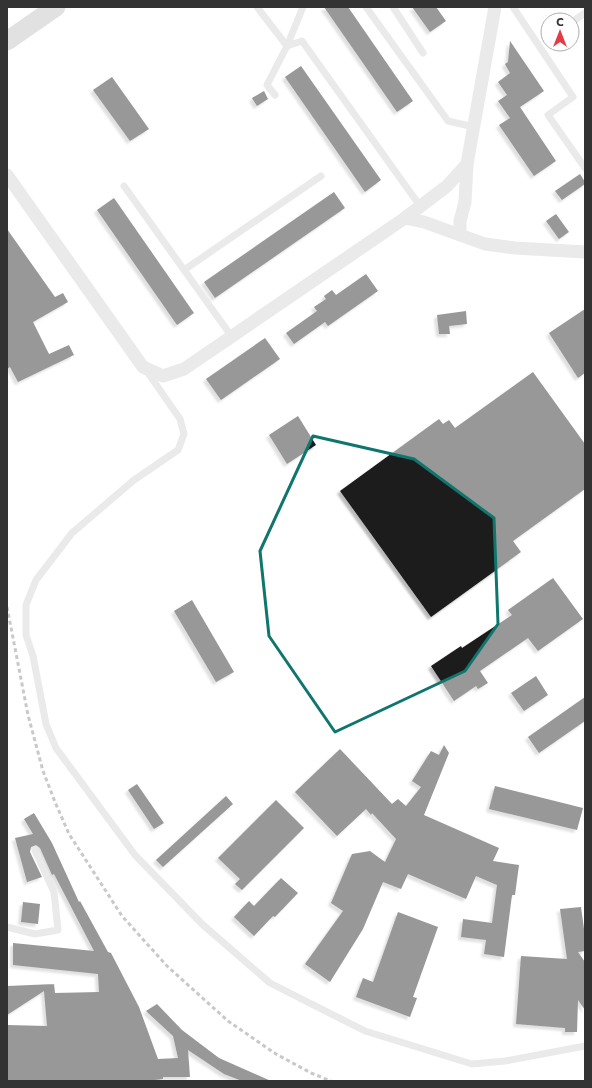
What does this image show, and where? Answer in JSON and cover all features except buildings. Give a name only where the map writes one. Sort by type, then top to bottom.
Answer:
[{"type":"main road","points":[[7,41],[56,7]]},
{"type":"street","points":[[460,235],[461,219],[465,199],[467,164],[495,7]]},
{"type":"street","points":[[7,174],[143,367],[163,376],[184,369],[405,218],[448,186],[467,164]]},
{"type":"street","points":[[442,190],[452,190],[461,193],[465,199]]},
{"type":"street","points":[[424,204],[428,219],[434,226]]},
{"type":"street","points":[[405,218],[434,226],[485,244],[515,248],[585,252]]},
{"type":"street","points":[[447,231],[456,228],[461,219]]},
{"type":"lane","points":[[257,7],[287,46]]},
{"type":"lane","points":[[275,95],[267,85],[287,46],[303,7]]},
{"type":"lane","points":[[366,7],[448,121],[474,127]]},
{"type":"lane","points":[[393,7],[424,53]]},
{"type":"lane","points":[[513,7],[573,97],[548,115],[585,168]]},
{"type":"lane","points":[[287,46],[302,41],[424,204]]},
{"type":"lane","points":[[184,270],[321,176]]},
{"type":"lane","points":[[124,186],[232,337]]},
{"type":"lane","points":[[143,367],[180,419],[184,434],[178,450],[134,480],[72,533],[36,580],[26,605],[26,635],[33,656],[46,724],[56,748],[135,855],[202,924],[270,983],[365,1031],[472,1064],[505,1061],[585,1046]]},
{"type":"lane","points":[[7,927],[35,934],[58,930],[54,892],[35,850]]},
{"type":"highlighted area","points":[[313,436],[414,459],[494,518],[498,624],[465,671],[335,732],[269,636],[260,551]]},
{"type":"railway","points":[[7,607],[28,715],[43,771],[69,834],[122,916],[167,966],[228,1021],[276,1054],[311,1073],[331,1081]]}]
